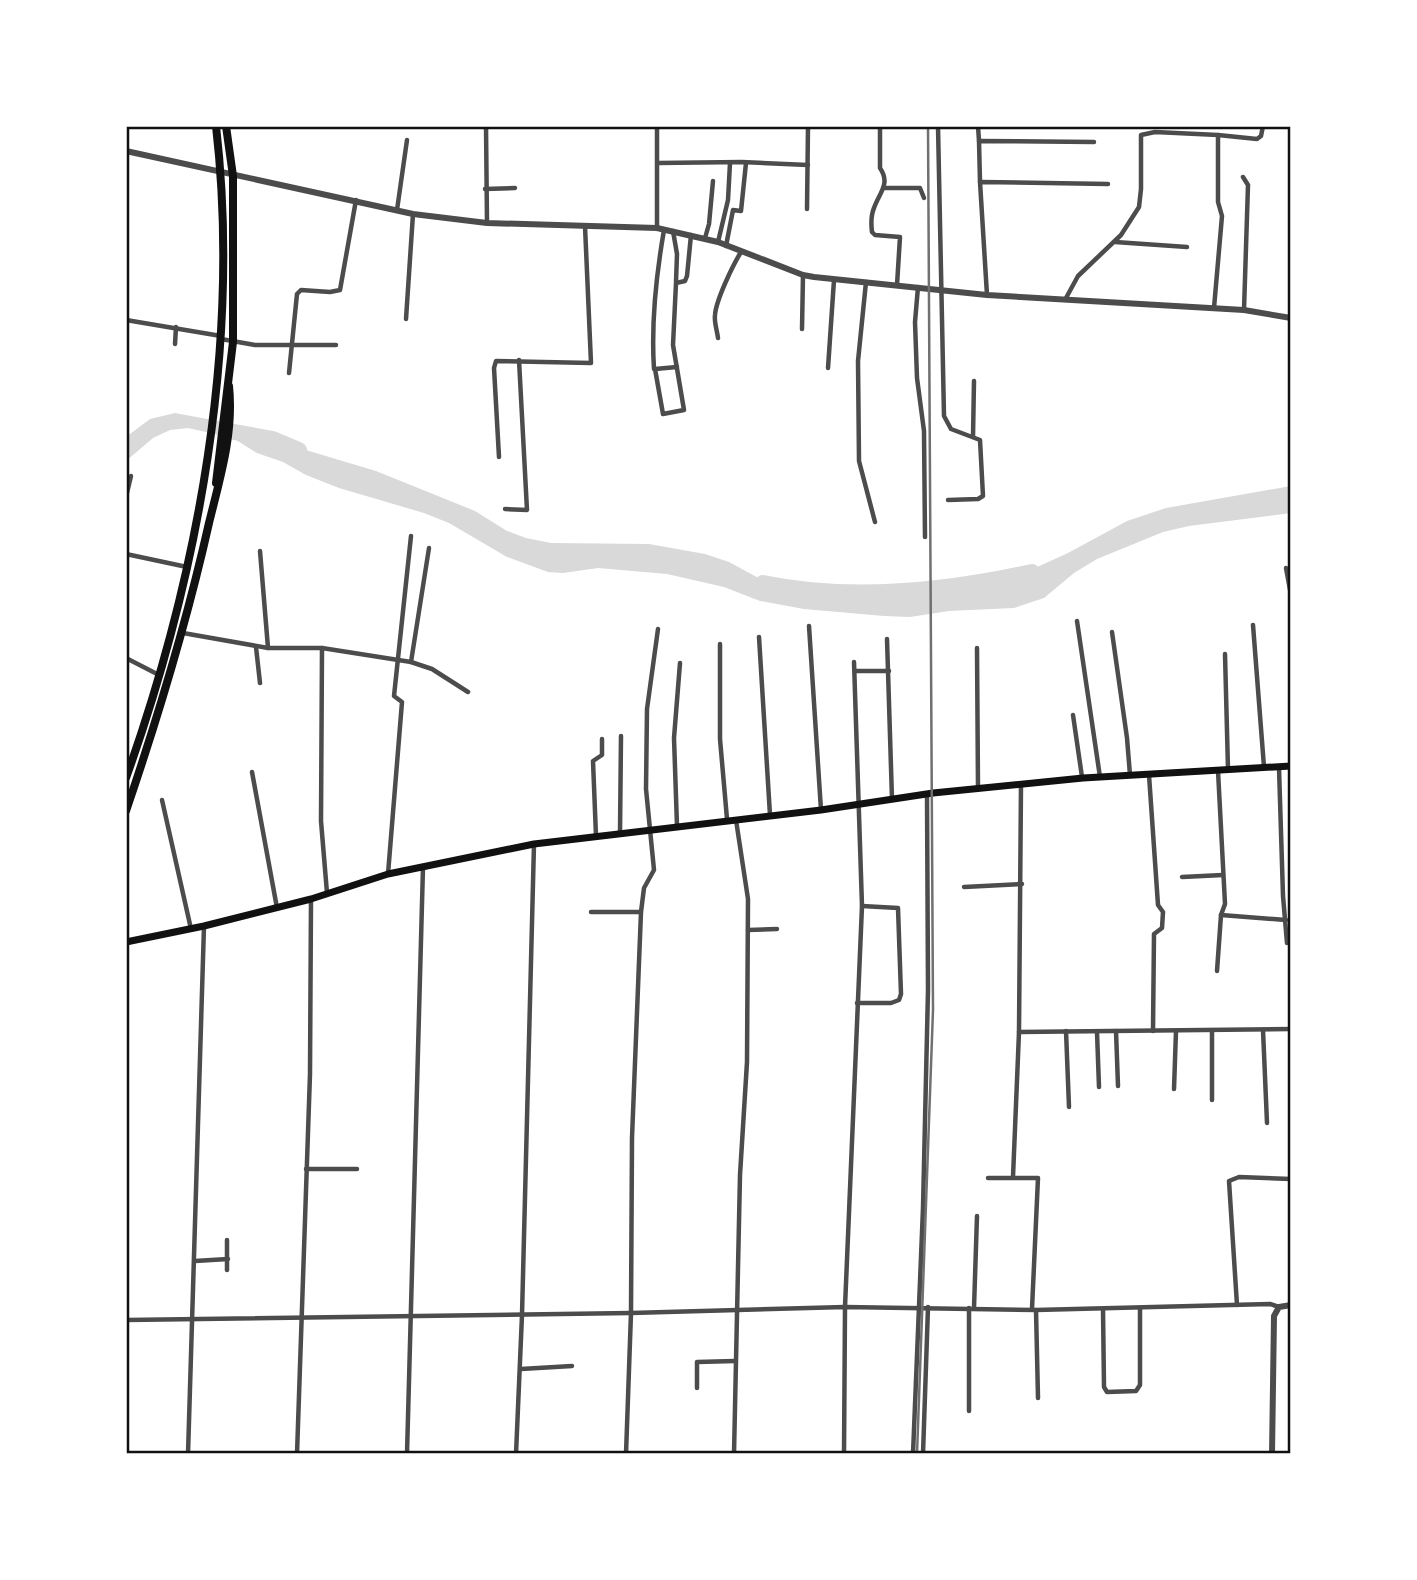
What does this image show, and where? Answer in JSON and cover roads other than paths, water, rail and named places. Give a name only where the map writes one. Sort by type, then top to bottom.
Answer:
[{"type":"highway","points":[[126,778],[159,675],[188,567],[205,469],[221,338],[221,173],[216,126]]},
{"type":"highway","points":[[126,811],[183,633],[220,470],[233,342],[233,176],[226,126]]},
{"type":"main road","points":[[126,942],[277,908],[387,874],[534,844],[1021,784],[1291,765]]},
{"type":"street","points":[[486,126],[486,223]]},
{"type":"street","points":[[657,126],[661,229],[653,329],[654,369],[663,414],[684,410],[673,345],[677,254],[673,244],[673,231]]},
{"type":"street","points":[[807,209],[808,126]]},
{"type":"street","points":[[880,126],[880,168],[884,174],[884,188],[874,207],[872,232],[875,235],[900,237],[897,285]]},
{"type":"street","points":[[938,126],[944,416],[951,429],[980,440],[983,496],[978,499],[948,500]]},
{"type":"street","points":[[978,126],[987,295]]},
{"type":"street","points":[[1066,298],[1079,276],[1115,241],[1135,215],[1141,199],[1141,135],[1155,129],[1257,139],[1261,136],[1263,126]]},
{"type":"street","points":[[1214,309],[1222,216],[1217,191],[1218,135]]},
{"type":"street","points":[[397,210],[407,140]]},
{"type":"street","points":[[979,141],[1094,142]]},
{"type":"street","points":[[126,151],[413,214],[486,223],[673,231],[718,242],[803,275],[834,280],[987,295],[1244,310],[1291,318]]},
{"type":"street","points":[[658,163],[808,166]]},
{"type":"street","points":[[718,242],[726,209],[730,163]]},
{"type":"street","points":[[726,209],[741,211],[746,163]]},
{"type":"street","points":[[1243,177],[1248,185],[1244,310]]},
{"type":"street","points":[[705,238],[713,181]]},
{"type":"street","points":[[980,182],[1108,184]]},
{"type":"street","points":[[485,189],[515,188]]},
{"type":"street","points":[[884,188],[920,188],[924,198]]},
{"type":"street","points":[[289,373],[298,292],[340,290],[356,200]]},
{"type":"street","points":[[726,246],[733,210]]},
{"type":"street","points":[[406,319],[413,214]]},
{"type":"street","points":[[499,457],[494,364],[499,361],[519,360],[591,363],[585,226]]},
{"type":"street","points":[[676,282],[687,278],[691,235]]},
{"type":"street","points":[[1115,241],[1187,247]]},
{"type":"street","points":[[718,338],[716,310],[731,269],[741,252]]},
{"type":"street","points":[[802,329],[803,275]]},
{"type":"street","points":[[828,368],[834,280]]},
{"type":"street","points":[[866,282],[858,361],[859,461],[875,522]]},
{"type":"street","points":[[918,288],[915,322],[917,378],[924,432],[925,537]]},
{"type":"street","points":[[126,320],[176,327],[255,345],[336,345]]},
{"type":"street","points":[[176,327],[176,344]]},
{"type":"street","points":[[505,509],[527,510],[519,360]]},
{"type":"street","points":[[656,369],[677,367]]},
{"type":"street","points":[[973,437],[974,381]]},
{"type":"street","points":[[126,497],[131,476]]},
{"type":"street","points":[[387,874],[402,702],[394,697],[411,536]]},
{"type":"street","points":[[411,662],[429,548]]},
{"type":"street","points":[[260,551],[268,648]]},
{"type":"street","points":[[126,554],[188,567]]},
{"type":"street","points":[[1286,568],[1291,595]]},
{"type":"street","points":[[1077,621],[1100,777]]},
{"type":"street","points":[[1254,625],[1264,768]]},
{"type":"street","points":[[809,626],[821,810]]},
{"type":"street","points":[[626,1454],[631,1313],[632,1138],[641,912],[644,888],[654,870],[646,789],[647,709],[658,629]]},
{"type":"street","points":[[1112,632],[1126,726],[1130,776]]},
{"type":"street","points":[[183,633],[256,647],[322,648],[397,659],[432,669],[468,692]]},
{"type":"street","points":[[759,637],[770,815]]},
{"type":"street","points":[[887,639],[892,800]]},
{"type":"street","points":[[720,644],[720,739],[748,899],[747,1062],[740,1175],[734,1454]]},
{"type":"street","points":[[256,647],[260,683]]},
{"type":"street","points":[[322,648],[321,831],[327,893]]},
{"type":"street","points":[[977,648],[978,789]]},
{"type":"street","points":[[1225,654],[1228,769]]},
{"type":"street","points":[[126,658],[159,675]]},
{"type":"street","points":[[844,1454],[845,1307],[862,906],[854,662]]},
{"type":"street","points":[[677,827],[674,738],[680,663]]},
{"type":"street","points":[[855,671],[889,671]]},
{"type":"street","points":[[1073,715],[1083,778]]},
{"type":"street","points":[[620,834],[621,736]]},
{"type":"street","points":[[596,837],[593,761],[602,755],[602,739]]},
{"type":"street","points":[[1279,767],[1287,943]]},
{"type":"street","points":[[1217,971],[1221,915],[1225,904],[1218,770]]},
{"type":"street","points":[[252,772],[277,908]]},
{"type":"street","points":[[1149,775],[1158,905],[1163,914],[1162,928],[1154,934],[1153,1031]]},
{"type":"street","points":[[1013,1177],[1019,1032],[1021,784]]},
{"type":"street","points":[[913,1454],[928,990],[927,794]]},
{"type":"street","points":[[162,800],[191,929]]},
{"type":"street","points":[[516,1454],[521,1369],[534,844]]},
{"type":"street","points":[[407,1454],[423,866]]},
{"type":"street","points":[[1182,877],[1223,875]]},
{"type":"street","points":[[964,887],[1022,884]]},
{"type":"street","points":[[297,1454],[310,1074],[311,899]]},
{"type":"street","points":[[857,1003],[891,1003],[899,1000],[901,994],[898,908],[862,906]]},
{"type":"street","points":[[591,912],[641,912]]},
{"type":"street","points":[[1221,915],[1286,920]]},
{"type":"street","points":[[188,1454],[204,926]]},
{"type":"street","points":[[748,930],[777,929]]},
{"type":"street","points":[[1019,1032],[1291,1029]]},
{"type":"street","points":[[1263,1030],[1268,1123]]},
{"type":"street","points":[[1066,1031],[1069,1107]]},
{"type":"street","points":[[1116,1031],[1118,1086]]},
{"type":"street","points":[[1174,1089],[1176,1031]]},
{"type":"street","points":[[1212,1031],[1212,1100]]},
{"type":"street","points":[[1097,1032],[1099,1087]]},
{"type":"street","points":[[306,1169],[356,1169]]},
{"type":"street","points":[[988,1178],[1036,1177],[1038,1180],[1034,1309],[1038,1398]]},
{"type":"street","points":[[1237,1305],[1229,1181],[1239,1177],[1291,1179]]},
{"type":"street","points":[[970,1412],[977,1216]]},
{"type":"street","points":[[227,1270],[228,1240]]},
{"type":"street","points":[[195,1261],[228,1259]]},
{"type":"street","points":[[126,1320],[522,1315],[845,1307],[1103,1309],[1291,1305]]},
{"type":"street","points":[[923,1454],[928,1307]]},
{"type":"street","points":[[1272,1454],[1274,1316],[1279,1307]]},
{"type":"street","points":[[1103,1309],[1104,1387],[1107,1392],[1136,1391],[1140,1385],[1140,1308]]},
{"type":"street","points":[[697,1388],[697,1362],[735,1361]]},
{"type":"street","points":[[521,1369],[572,1366]]},
{"type":"waterway","points":[[223,430],[273,439],[299,450]]},
{"type":"waterway","points":[[763,583],[830,592],[898,591],[932,589],[1032,572]]},
{"type":"railway","points":[[917,1454],[933,1010],[928,126]]}]
